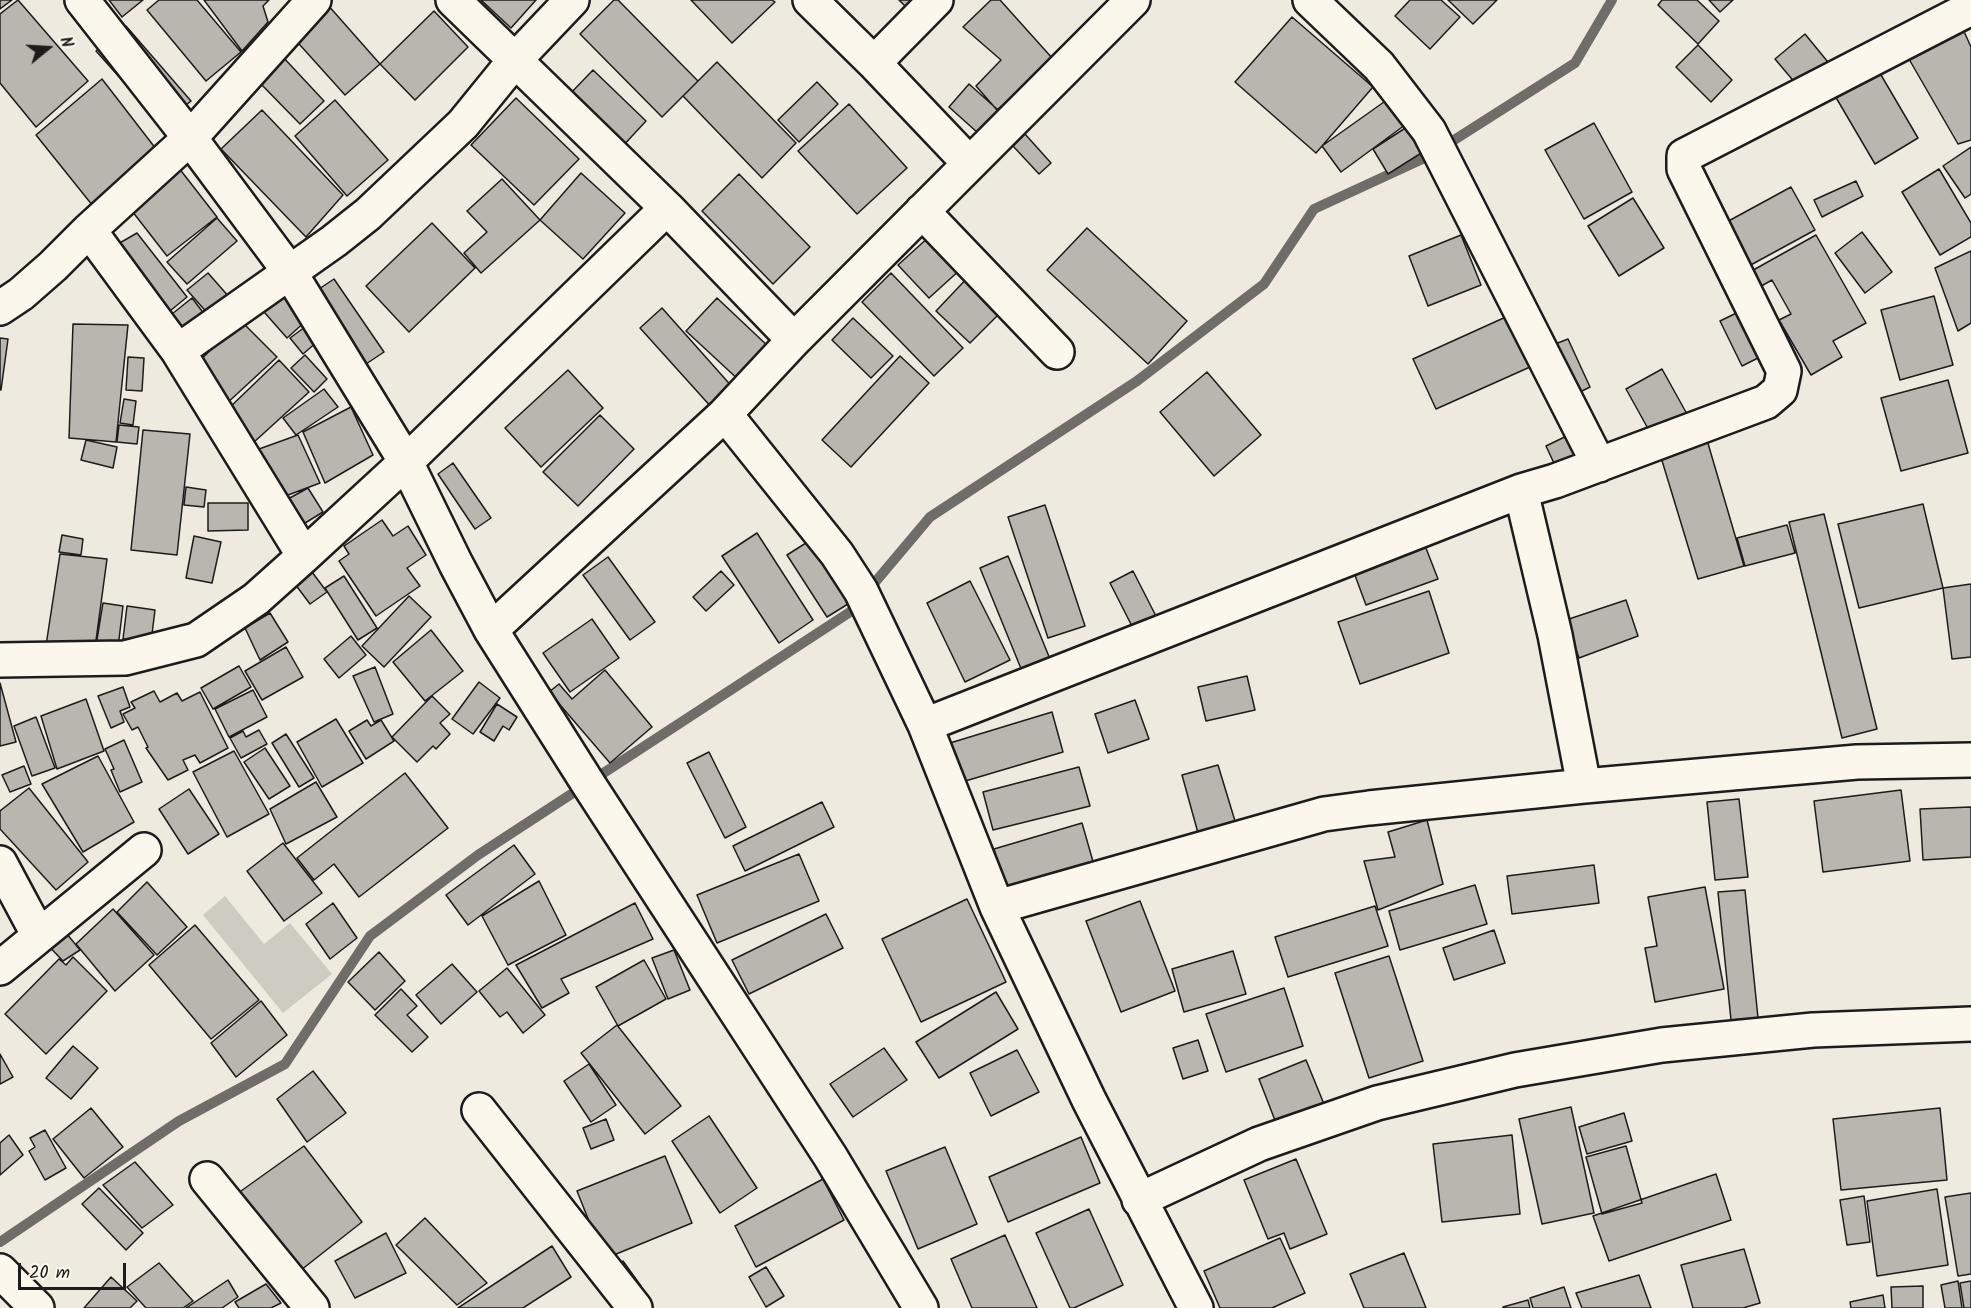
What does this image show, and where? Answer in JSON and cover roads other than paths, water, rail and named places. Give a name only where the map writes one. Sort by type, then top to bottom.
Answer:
[{"type":"street","points":[[82,0],[190,138],[289,271],[406,462],[491,630],[830,1156],[921,1308]]},
{"type":"street","points":[[0,308],[52,267],[190,138],[314,0]]},
{"type":"street","points":[[453,0],[667,208],[794,340]]},
{"type":"street","points":[[178,351],[334,241],[368,214],[463,124],[515,60],[572,0]]},
{"type":"street","points":[[810,0],[874,63],[969,163]]},
{"type":"street","points":[[874,63],[936,0]]},
{"type":"street","points":[[491,630],[725,414],[794,340],[1133,0]]},
{"type":"street","points":[[1310,0],[1379,66],[1428,130],[1599,465]]},
{"type":"street","points":[[925,724],[1521,491],[1599,465],[1766,402],[1780,390],[1784,371],[1684,169],[1684,156],[1971,8]]},
{"type":"street","points":[[0,660],[125,658],[196,640],[256,599],[406,462],[667,208]]},
{"type":"street","points":[[922,211],[1057,352]]},
{"type":"street","points":[[89,230],[178,351],[304,555]]},
{"type":"street","points":[[725,414],[837,554],[861,591],[925,724],[997,907],[1089,1100],[1196,1308]]},
{"type":"street","points":[[1521,491],[1555,635],[1584,786]]},
{"type":"street","points":[[997,907],[1324,814],[1584,786],[1857,762],[1971,760]]},
{"type":"street","points":[[0,968],[144,849]]},
{"type":"street","points":[[0,863],[39,936]]},
{"type":"street","points":[[1139,1200],[1259,1144],[1377,1103],[1515,1070],[1662,1045],[1813,1030],[1971,1024]]},
{"type":"street","points":[[478,1110],[635,1308]]},
{"type":"street","points":[[207,1179],[312,1308]]},
{"type":"street","points":[[0,1271],[37,1308]]},
{"type":"waterway","points":[[0,1242],[179,1121],[285,1064],[370,936],[478,855],[850,612],[930,517],[1137,381],[1264,284],[1314,209],[1429,156],[1575,63],[1612,0]]}]
